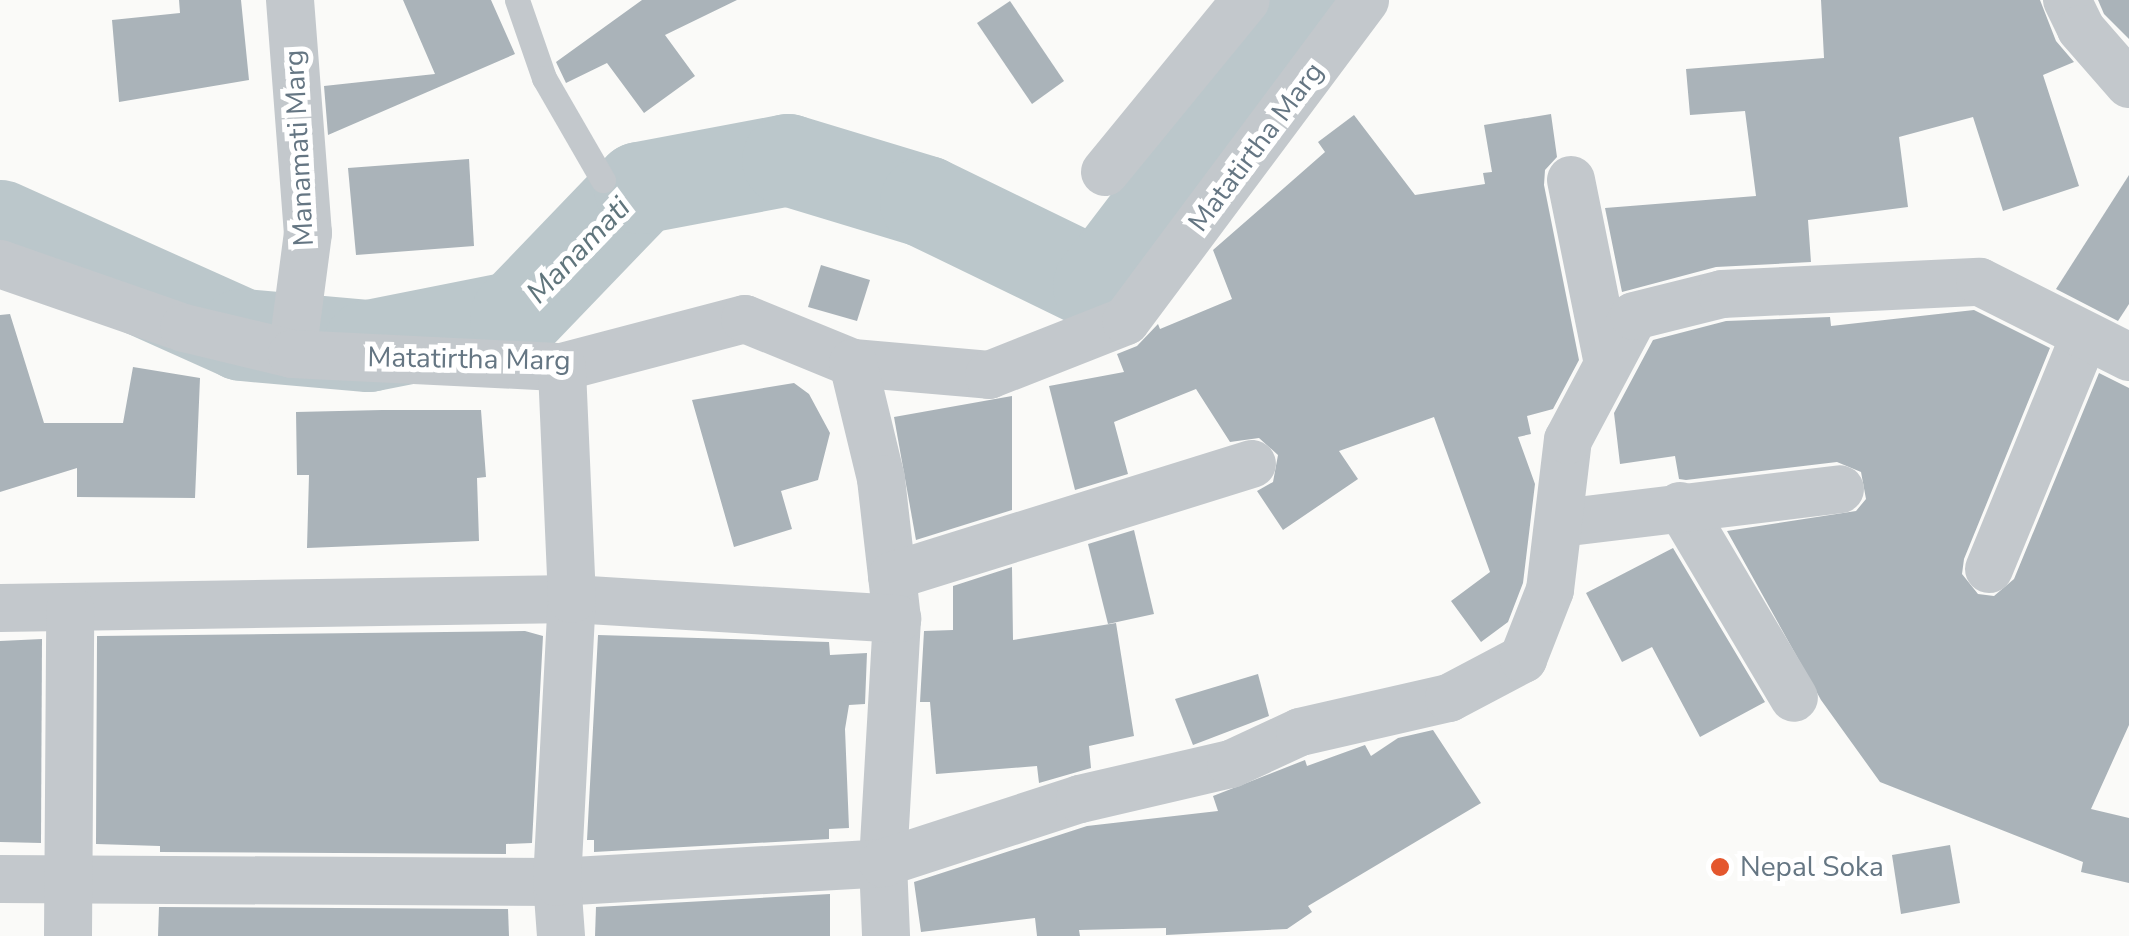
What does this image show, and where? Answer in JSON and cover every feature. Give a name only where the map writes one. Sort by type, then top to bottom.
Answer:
[{"type":"street","name":"Manamati Marg","points":[[290,0],[308,234],[292,354]]},
{"type":"street","points":[[1106,172],[1246,0]]},
{"type":"street","name":"Matatirtha Marg","points":[[0,264],[184,328],[292,354],[562,367],[745,319],[853,363],[989,376],[1126,321],[1365,0]]},
{"type":"street","points":[[2067,0],[2082,30],[2129,84]]},
{"type":"street","points":[[1571,180],[1607,358]]},
{"type":"street","points":[[0,880],[557,882],[883,863],[1080,798],[1231,764],[1300,732],[1449,698],[1523,659],[1550,590],[1568,440],[1607,358],[1634,316],[1722,294],[1942,280],[1980,282],[2129,358]]},
{"type":"street","points":[[1988,569],[2084,336]]},
{"type":"street","points":[[853,363],[881,479],[895,597],[883,863],[886,936]]},
{"type":"street","points":[[561,936],[557,882],[572,598],[562,367]]},
{"type":"street","points":[[0,608],[895,597],[1252,464]]},
{"type":"street","points":[[1561,523],[1840,489]]},
{"type":"street","points":[[1680,506],[1794,698]]},
{"type":"street","points":[[68,936],[70,609]]},
{"type":"lane","points":[[517,0],[544,78],[603,180]]},
{"type":"building","points":[[179,0],[241,0],[249,80],[119,102],[112,20],[180,13]]},
{"type":"building","points":[[403,0],[491,0],[515,54],[328,135],[324,86],[435,74]]},
{"type":"building","points":[[642,0],[737,0],[665,35],[695,76],[644,113],[607,63],[566,83],[556,62]]},
{"type":"building","points":[[1821,0],[2040,0],[2056,41],[2074,62],[2043,75],[2079,186],[2003,211],[1973,117],[1899,137],[1908,207],[1808,220],[1811,262],[1716,267],[1622,292],[1605,208],[1756,196],[1745,111],[1690,115],[1686,69],[1824,58]]},
{"type":"building","points":[[2098,0],[2129,0],[2129,39],[2104,14]]},
{"type":"building","points":[[1010,1],[1064,81],[1032,104],[977,23]]},
{"type":"building","points":[[1551,114],[1557,157],[1545,170],[1544,185],[1579,360],[1553,409],[1527,416],[1531,434],[1518,437],[1535,484],[1523,583],[1508,622],[1481,642],[1451,601],[1490,572],[1434,417],[1339,451],[1358,479],[1283,530],[1257,491],[1273,482],[1278,455],[1259,438],[1230,442],[1196,389],[1114,422],[1128,474],[1075,490],[1049,386],[1124,372],[1117,354],[1137,346],[1158,324],[1160,329],[1232,299],[1213,250],[1325,152],[1318,142],[1354,115],[1415,195],[1485,184],[1483,173],[1492,172],[1484,125]]},
{"type":"building","points":[[469,159],[474,246],[356,255],[348,168]]},
{"type":"building","points":[[2129,175],[2129,304],[2118,321],[2056,289]]},
{"type":"building","points":[[821,265],[870,280],[857,321],[808,307]]},
{"type":"building","points":[[1974,310],[2050,348],[1964,559],[1962,574],[1978,594],[1994,596],[2014,579],[2099,373],[2129,388],[2129,725],[2091,809],[2129,818],[2129,883],[2081,872],[2083,862],[1880,782],[1821,700],[1727,531],[1856,511],[1866,499],[1861,472],[1837,462],[1686,480],[1679,479],[1675,456],[1620,464],[1614,413],[1653,340],[1726,321],[1830,317],[1831,326]]},
{"type":"building","points":[[10,314],[44,423],[123,423],[133,367],[200,378],[195,498],[77,497],[77,468],[0,492],[0,315]]},
{"type":"building","points":[[794,383],[809,394],[830,433],[818,480],[781,491],[792,529],[734,547],[692,400]]},
{"type":"building","points":[[1012,396],[1012,510],[916,540],[894,417]]},
{"type":"building","points":[[481,410],[486,477],[477,478],[479,541],[307,548],[309,475],[297,475],[296,412]]},
{"type":"building","points":[[1134,530],[1154,614],[1108,624],[1088,544]]},
{"type":"building","points":[[1673,548],[1765,702],[1700,737],[1652,647],[1622,662],[1586,593]]},
{"type":"building","points":[[1012,567],[1013,640],[1116,623],[1134,736],[1089,746],[1091,768],[1039,783],[1037,766],[936,774],[930,702],[920,702],[924,631],[953,630],[953,586]]},
{"type":"building","points":[[525,631],[543,636],[532,843],[506,844],[506,854],[160,852],[160,846],[96,844],[97,636]]},
{"type":"building","points":[[598,635],[829,642],[830,655],[867,653],[865,704],[849,705],[845,729],[849,828],[829,829],[829,839],[594,852],[594,840],[587,840]]},
{"type":"building","points":[[42,639],[41,843],[0,842],[0,641]]},
{"type":"building","points":[[1258,674],[1269,716],[1193,745],[1175,699]]},
{"type":"building","points":[[1433,730],[1481,803],[1308,906],[1312,912],[1287,929],[1166,935],[1166,928],[1079,930],[1080,936],[1037,936],[1035,918],[921,932],[914,882],[1087,826],[1218,811],[1213,796],[1305,760],[1307,766],[1365,745],[1371,756],[1398,738]]},
{"type":"building","points":[[1950,845],[1960,903],[1901,914],[1892,855]]},
{"type":"building","points":[[830,894],[830,936],[595,936],[596,907]]},
{"type":"building","points":[[159,907],[508,909],[509,936],[158,936]]},
{"type":"waterway","name":"Manamati","points":[[0,226],[242,335],[369,346],[516,317],[640,188],[788,160],[926,202],[1099,286],[1317,0]]},
{"type":"place","name":"Nepal Soka","points":[[1720,867]]}]
